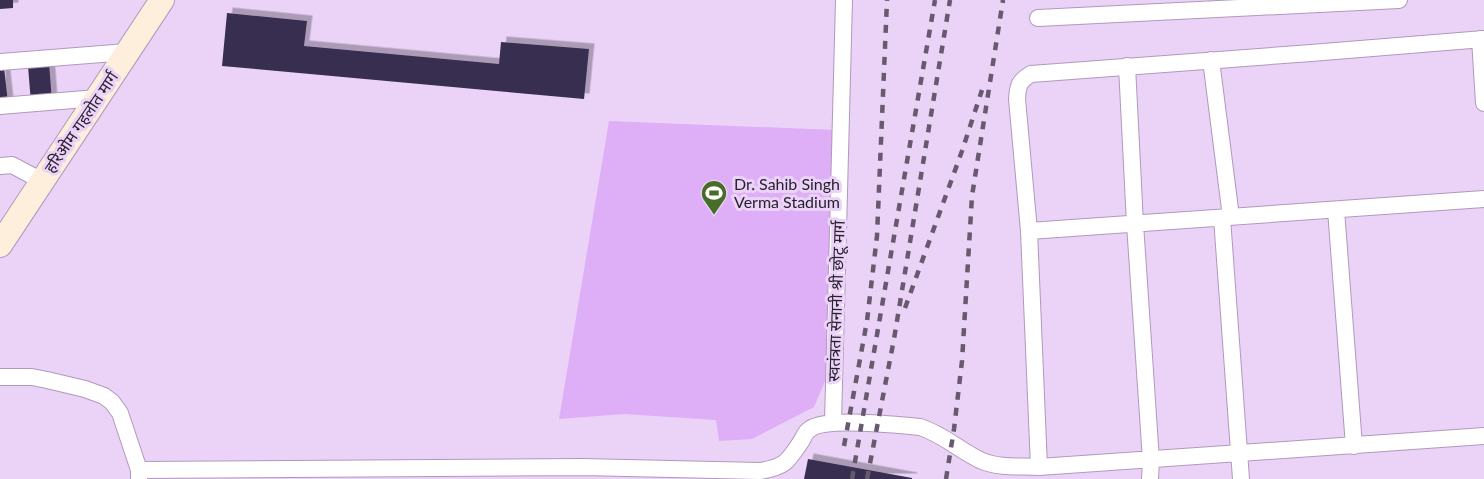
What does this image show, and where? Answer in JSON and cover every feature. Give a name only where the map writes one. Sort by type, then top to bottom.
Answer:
[{"type":"street","name":"स्वतंत्रता सेनानी श्री छोटू मार्ग","points":[[833,422],[844,0]]},
{"type":"street","points":[[1038,18],[1319,2],[1399,0]]},
{"type":"street","name":"हरिओम गहलोत मार्ग","points":[[1,240],[161,1]]},
{"type":"street","points":[[1039,467],[1029,231],[1017,99],[1022,79],[1031,74],[1482,39],[1484,103]]},
{"type":"street","points":[[0,62],[128,52]]},
{"type":"street","points":[[1211,60],[1227,217],[1241,479]]},
{"type":"street","points":[[1127,66],[1151,460],[1150,479]]},
{"type":"street","points":[[0,106],[97,98]]},
{"type":"street","points":[[0,166],[12,165],[42,181]]},
{"type":"street","points":[[1029,231],[1484,199]]},
{"type":"street","points":[[1336,210],[1353,446]]},
{"type":"street","points":[[0,377],[32,377],[85,389],[104,396],[120,413],[139,475],[581,473],[772,469],[779,472],[808,430],[833,422],[920,426],[933,430],[981,460],[992,464],[1039,467],[1484,436]]},
{"type":"shaded area","name":"Dr. Sahib Singh Verma Stadium","points":[[609,121],[836,130],[826,379],[814,407],[752,439],[719,441],[716,420],[624,414],[559,419]]},
{"type":"building","points":[[0,0],[13,0],[13,8],[0,9]]},
{"type":"building","points":[[227,13],[307,21],[304,46],[499,64],[501,42],[589,49],[584,99],[222,66]]},
{"type":"building","points":[[49,63],[52,101],[31,103],[28,66]]},
{"type":"building","points":[[0,67],[4,67],[8,103],[0,104]]},
{"type":"building","points":[[808,459],[912,478],[912,479],[804,479]]},
{"type":"railway","points":[[844,446],[867,321],[877,236],[887,0]]},
{"type":"railway","points":[[852,479],[935,0]]},
{"type":"railway","points":[[867,479],[894,339],[950,0]]},
{"type":"railway","points":[[946,479],[962,361],[972,196],[1003,0]]},
{"type":"railway","points":[[905,308],[982,90]]},
{"type":"place","name":"Dr. Sahib Singh Verma Stadium","points":[[714,216]]}]
